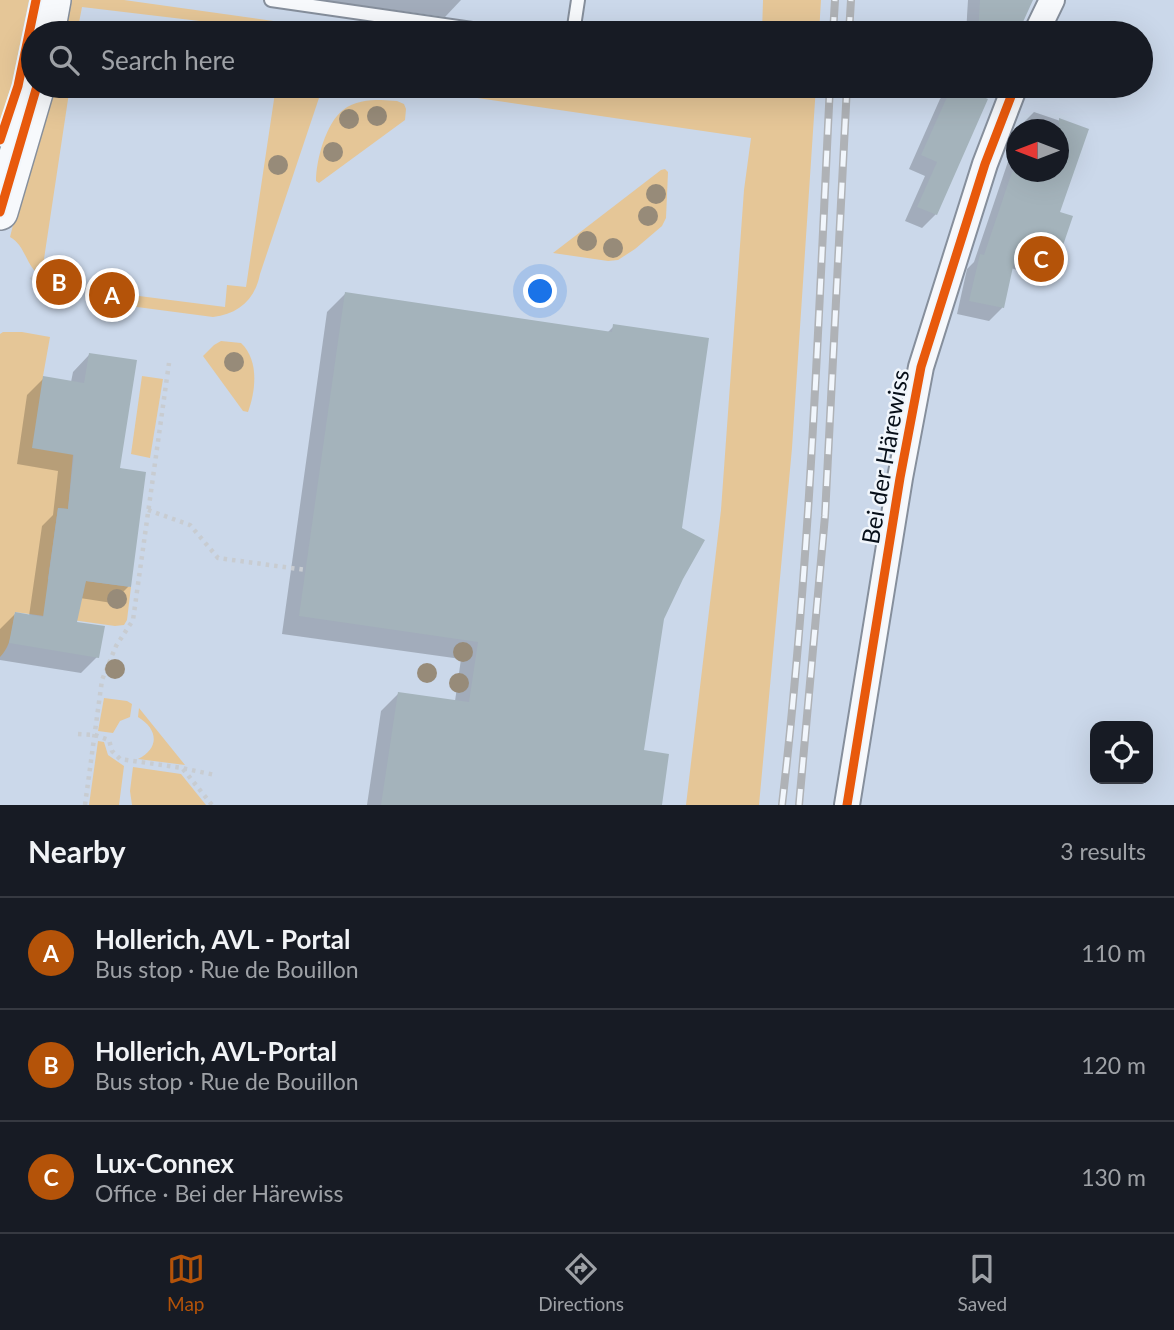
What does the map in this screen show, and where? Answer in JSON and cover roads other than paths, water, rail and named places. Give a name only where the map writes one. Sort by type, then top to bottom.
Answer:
[{"type":"street","points":[[49,21],[53,0]]},
{"type":"street","points":[[1042,21],[1052,0]]},
{"type":"street","points":[[0,212],[33,98]]},
{"type":"street","name":"Bei der Härewiss","points":[[847,805],[900,478],[921,367],[985,164],[1010,98]]},
{"type":"lane","points":[[271,0],[417,21]]},
{"type":"lane","points":[[575,21],[578,0]]},
{"type":"railway","points":[[834,21],[835,0]]},
{"type":"railway","points":[[850,21],[851,0]]},
{"type":"railway","points":[[782,805],[800,626],[829,98]]},
{"type":"railway","points":[[799,805],[825,516],[846,98]]},
{"type":"place","name":"Lux-Connex","points":[[1041,259]]},
{"type":"place","name":"Hollerich, AVL-Portal","points":[[59,282]]},
{"type":"place","name":"Hollerich, AVL - Portal","points":[[112,295]]}]
